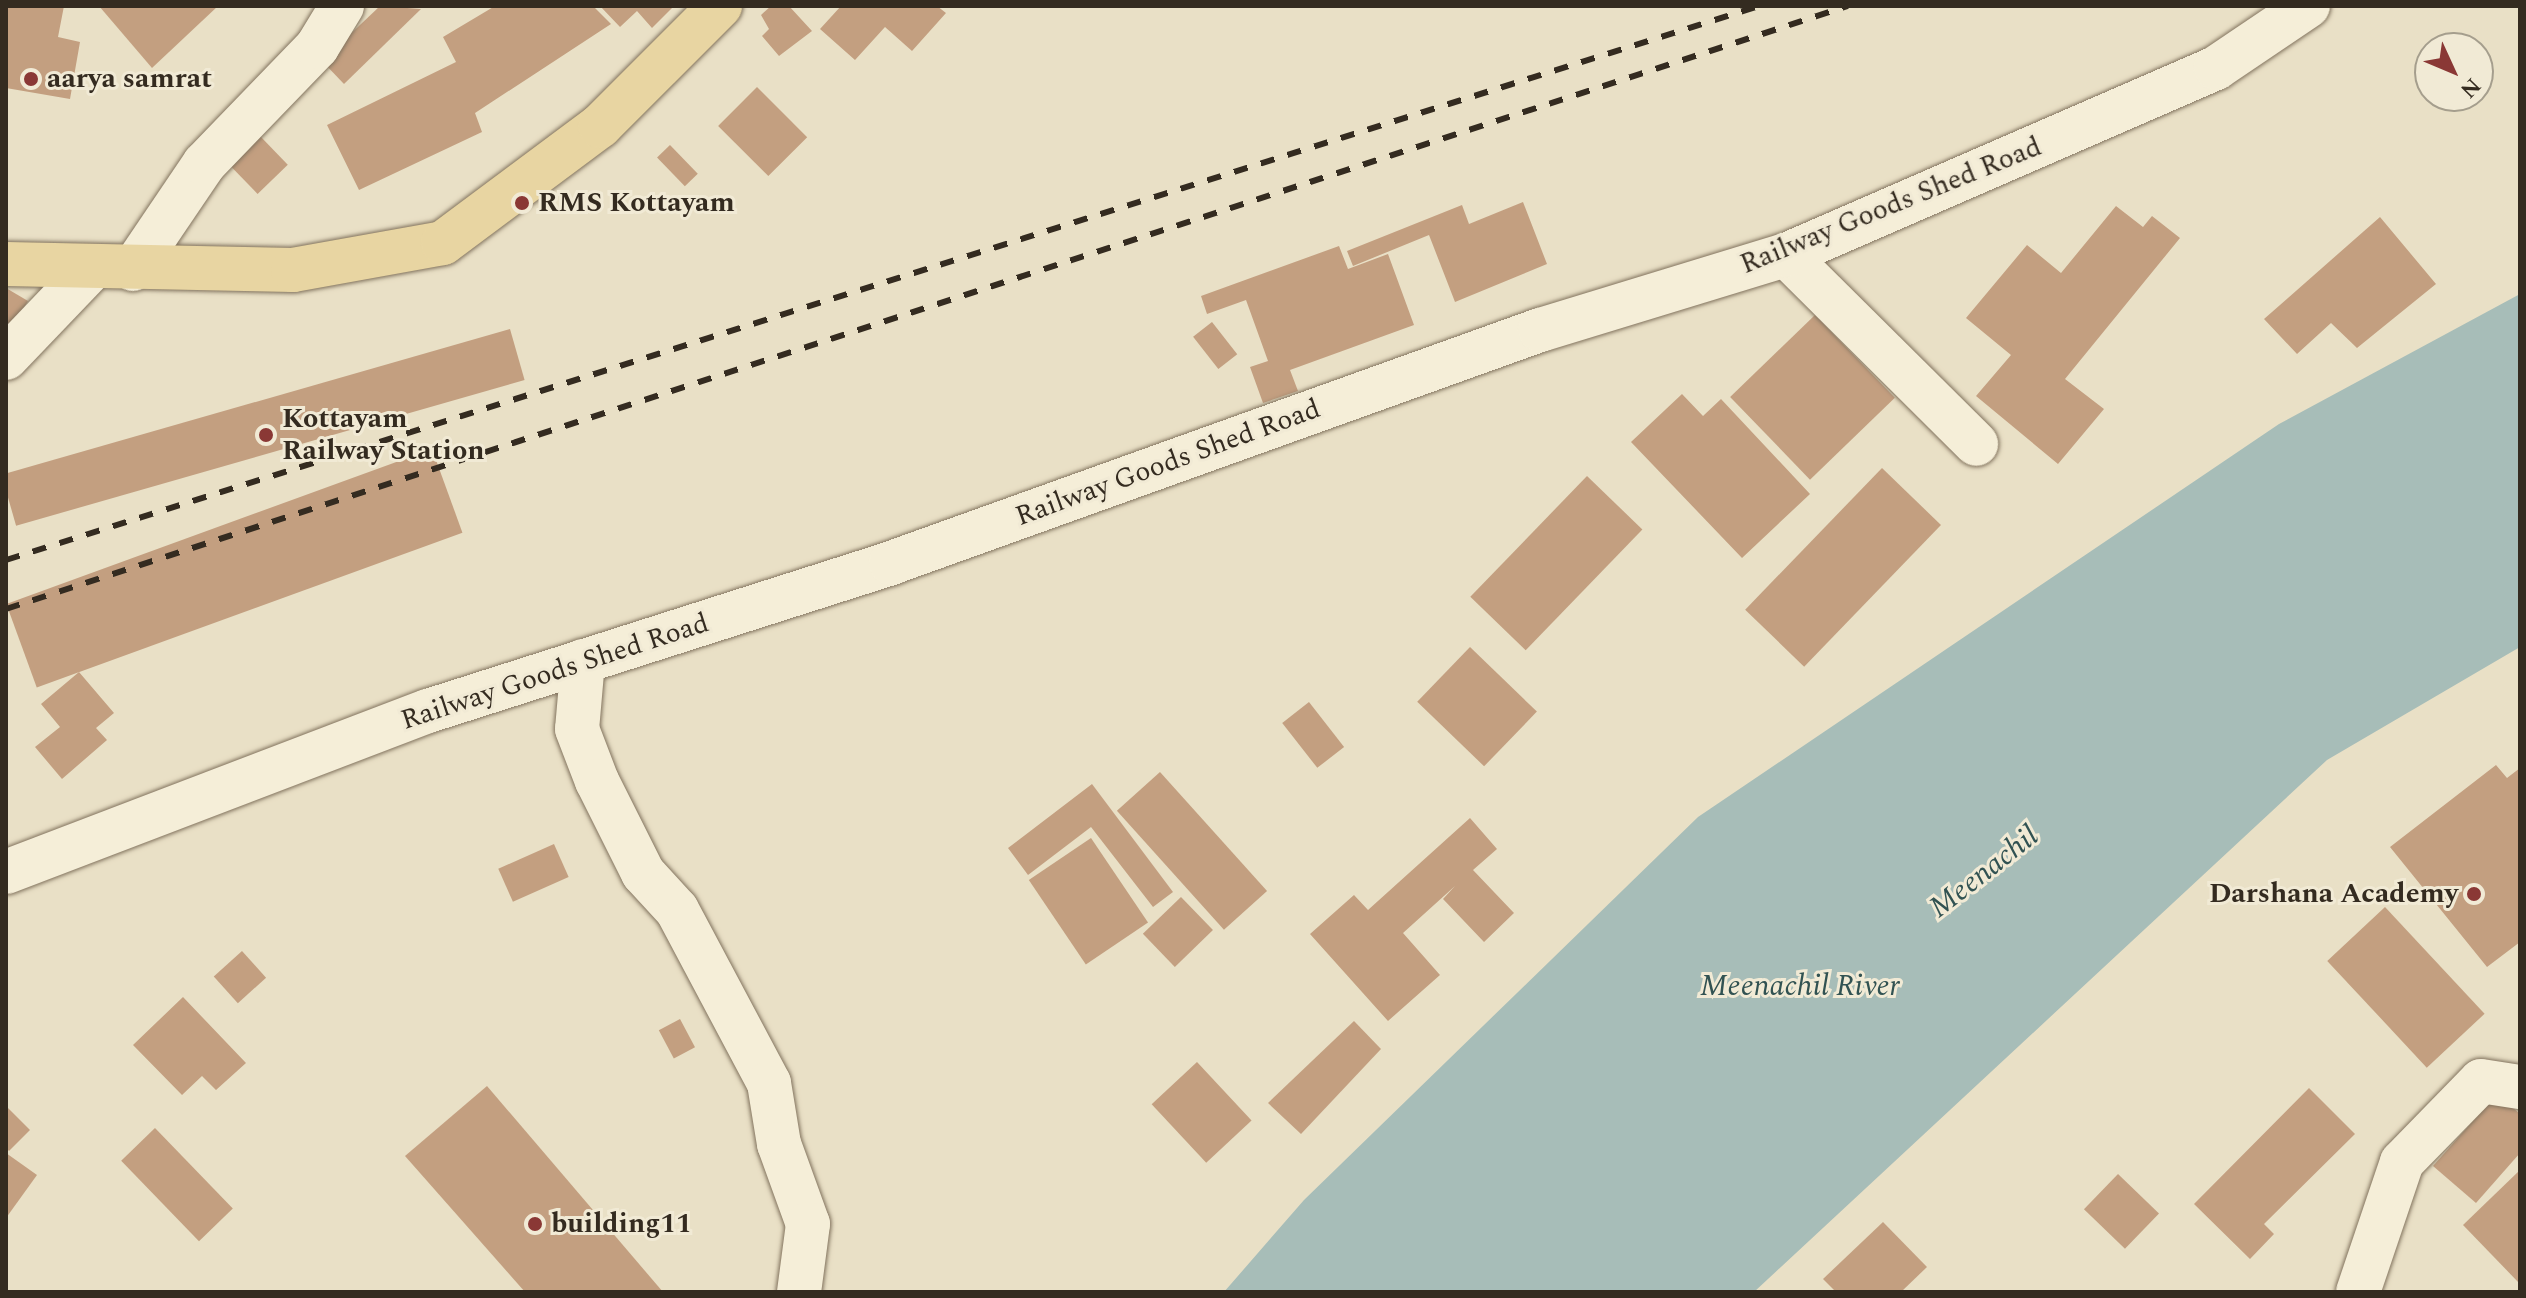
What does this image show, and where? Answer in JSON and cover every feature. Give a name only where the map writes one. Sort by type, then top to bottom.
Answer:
[{"type":"main road","points":[[6,264],[112,269],[293,270],[443,243],[600,126],[720,6]]},
{"type":"street","points":[[6,358],[112,269],[204,164],[317,47],[342,6]]},
{"type":"street","name":"Railway Goods Shed Road","points":[[6,872],[428,711],[891,563],[1540,330],[1786,255],[2216,68],[2308,6]]},
{"type":"street","points":[[1786,255],[1976,444]]},
{"type":"street","points":[[583,661],[577,729],[597,781],[643,873],[677,910],[769,1083],[779,1144],[808,1224],[799,1292]]},
{"type":"street","points":[[2358,1292],[2402,1162],[2481,1081],[2520,1087]]},
{"type":"water","name":"Meenachil River","points":[[2520,294],[2520,647],[2327,760],[1754,1292],[1224,1292],[1304,1200],[1698,817],[2279,424]]},
{"type":"building","points":[[6,6],[64,6],[58,37],[80,42],[70,99],[6,88]]},
{"type":"building","points":[[99,6],[218,6],[152,68]]},
{"type":"building","points":[[380,6],[421,9],[344,84],[322,61]]},
{"type":"building","points":[[495,6],[593,6],[611,24],[475,113],[482,132],[359,190],[327,125],[456,62],[443,37]]},
{"type":"building","points":[[600,6],[674,6],[652,28],[637,11],[620,27]]},
{"type":"building","points":[[771,6],[789,6],[812,31],[779,56],[762,36],[769,29],[761,15]]},
{"type":"building","points":[[841,6],[937,6],[946,13],[912,51],[885,27],[855,60],[820,29]]},
{"type":"building","points":[[757,87],[807,137],[768,176],[718,126]]},
{"type":"building","points":[[260,136],[288,165],[258,194],[230,165]]},
{"type":"building","points":[[670,145],[698,174],[685,186],[657,158]]},
{"type":"building","points":[[1523,202],[1547,264],[1455,302],[1429,235],[1353,266],[1347,251],[1462,205],[1469,224]]},
{"type":"building","points":[[2116,206],[2143,227],[2152,216],[2180,238],[2065,379],[2104,409],[2058,464],[1976,396],[2011,355],[1966,318],[2027,245],[2061,273]]},
{"type":"building","points":[[2380,217],[2436,284],[2357,348],[2331,323],[2297,354],[2264,319]]},
{"type":"building","points":[[1339,246],[1348,269],[1388,254],[1414,325],[1290,370],[1298,391],[1263,403],[1250,367],[1268,361],[1246,300],[1207,314],[1201,296]]},
{"type":"building","points":[[6,288],[28,301],[6,338]]},
{"type":"building","points":[[1815,315],[1895,398],[1810,480],[1730,397]]},
{"type":"building","points":[[1212,322],[1237,354],[1218,369],[1193,337]]},
{"type":"building","name":"Kottayam Railway Station","points":[[510,329],[525,380],[16,526],[6,491],[6,474]]},
{"type":"building","points":[[1682,394],[1703,416],[1721,399],[1810,494],[1742,558],[1631,442]]},
{"type":"building","points":[[432,449],[462,533],[37,688],[6,604]]},
{"type":"building","points":[[1882,468],[1941,525],[1804,667],[1745,610]]},
{"type":"building","points":[[1587,476],[1642,529],[1526,650],[1470,597]]},
{"type":"building","points":[[1470,647],[1537,712],[1484,766],[1417,702]]},
{"type":"building","points":[[79,672],[114,713],[96,728],[107,740],[62,779],[35,747],[60,727],[41,704]]},
{"type":"building","points":[[1309,702],[1344,747],[1317,768],[1282,723]]},
{"type":"building","name":"Darshana Academy","points":[[2496,765],[2507,778],[2520,768],[2520,942],[2487,967],[2390,847]]},
{"type":"building","points":[[1160,772],[1267,891],[1224,930],[1117,811]]},
{"type":"building","points":[[1092,784],[1173,892],[1153,907],[1091,827],[1028,875],[1008,848]]},
{"type":"building","points":[[1470,818],[1497,849],[1473,870],[1514,913],[1484,942],[1443,899],[1455,886],[1403,933],[1440,975],[1388,1021],[1310,934],[1354,895],[1368,910]]},
{"type":"building","points":[[1091,838],[1148,923],[1086,965],[1029,880]]},
{"type":"building","points":[[554,844],[569,877],[513,902],[498,869]]},
{"type":"building","points":[[1181,897],[1213,930],[1175,967],[1143,934]]},
{"type":"building","points":[[2385,907],[2485,1014],[2427,1068],[2327,961]]},
{"type":"building","points":[[242,951],[266,978],[238,1003],[214,976]]},
{"type":"building","points":[[183,997],[246,1063],[216,1090],[202,1076],[182,1095],[133,1045]]},
{"type":"building","points":[[680,1019],[695,1047],[674,1059],[659,1030]]},
{"type":"building","points":[[1354,1021],[1381,1049],[1301,1134],[1268,1103]]},
{"type":"building","points":[[1197,1062],[1252,1121],[1206,1163],[1152,1104]]},
{"type":"building","name":"building11","points":[[487,1086],[663,1292],[525,1292],[405,1156]]},
{"type":"building","points":[[2309,1088],[2355,1134],[2264,1224],[2274,1234],[2250,1259],[2194,1204]]},
{"type":"building","points":[[2497,1094],[2520,1114],[2520,1153],[2476,1203],[2433,1166]]},
{"type":"building","points":[[6,1106],[30,1130],[9,1151],[6,1148]]},
{"type":"building","points":[[155,1128],[233,1209],[199,1241],[121,1161]]},
{"type":"building","points":[[6,1153],[37,1175],[6,1218]]},
{"type":"building","points":[[2520,1170],[2520,1284],[2463,1225]]},
{"type":"building","points":[[2118,1174],[2159,1214],[2125,1249],[2084,1209]]},
{"type":"building","points":[[1883,1222],[1927,1267],[1901,1292],[1836,1292],[1823,1279]]},
{"type":"railway","points":[[6,560],[1759,6]]},
{"type":"railway","points":[[6,609],[1848,6]]},
{"type":"place","name":"aarya samrat","points":[[31,79]]},
{"type":"place","name":"RMS Kottayam","points":[[522,203]]},
{"type":"place","name":"Kottayam Railway Station","points":[[266,435]]},
{"type":"place","name":"Darshana Academy","points":[[2474,894]]},
{"type":"place","name":"building11","points":[[535,1224]]},
{"type":"water label","name":"Meenachil","points":[[1984,872]]}]
